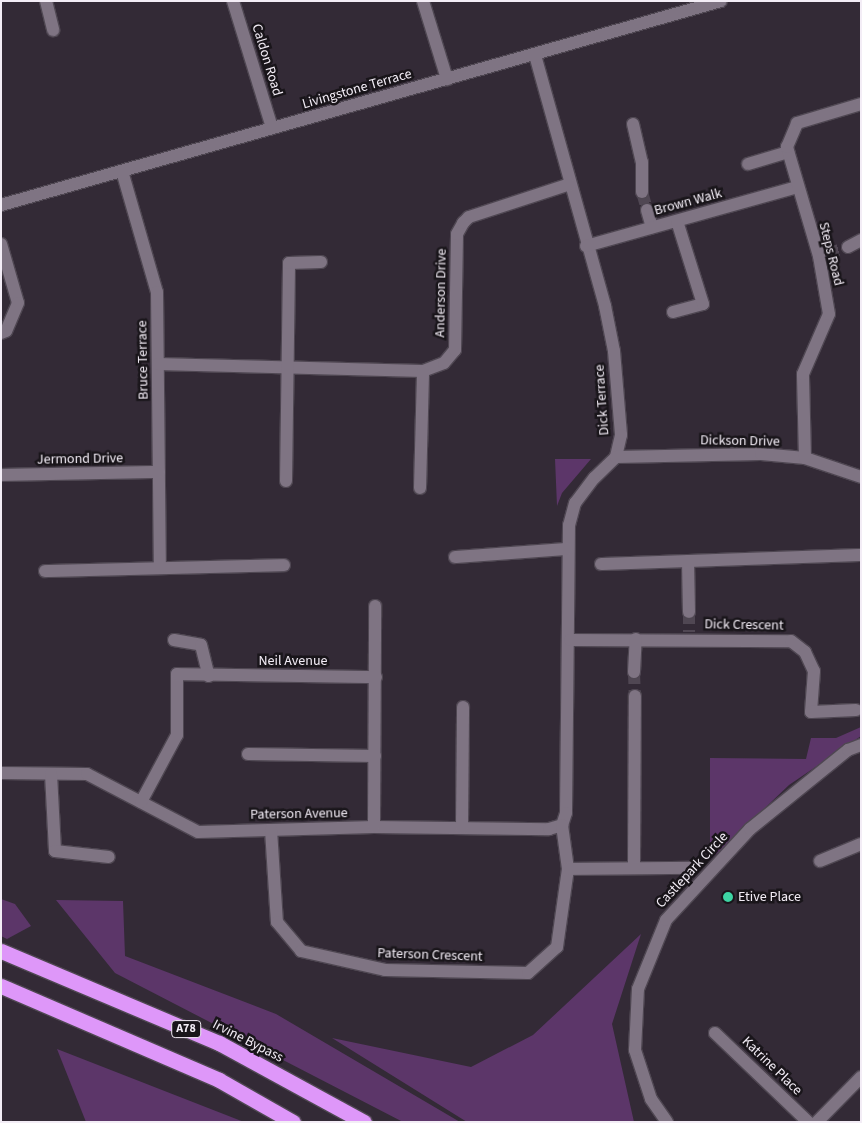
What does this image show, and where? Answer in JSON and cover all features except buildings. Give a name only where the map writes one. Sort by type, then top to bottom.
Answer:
[{"type":"highway","name":"Irvine Bypass","points":[[1,950],[220,1043],[364,1122]]},
{"type":"highway","name":"A78","points":[[1,986],[219,1080],[293,1122]]},
{"type":"street","points":[[46,1],[53,30]]},
{"type":"street","name":"Caldon Road","points":[[233,1],[272,128]]},
{"type":"street","points":[[423,1],[447,79]]},
{"type":"street","name":"Livingstone Terrace","points":[[1,205],[721,1]]},
{"type":"street","name":"Dick Terrace","points":[[534,55],[586,246],[605,306],[614,351],[621,435],[616,458]]},
{"type":"street","name":"Steps Road","points":[[805,458],[803,374],[829,314],[823,255],[797,187],[788,152],[790,134],[797,123],[861,104]]},
{"type":"street","points":[[633,124],[642,162],[642,192]]},
{"type":"street","points":[[748,164],[788,152]]},
{"type":"street","name":"Bruce Terrace","points":[[122,171],[157,292],[160,567]]},
{"type":"street","name":"Anderson Drive","points":[[158,364],[289,369],[423,371],[444,363],[455,350],[456,234],[463,223],[469,217],[570,184]]},
{"type":"street","name":"Brown Walk","points":[[586,246],[797,187]]},
{"type":"street","points":[[647,210],[652,228]]},
{"type":"street","points":[[673,312],[703,304],[677,221]]},
{"type":"street","points":[[848,247],[861,240]]},
{"type":"street","points":[[1,244],[18,303],[6,331],[1,333]]},
{"type":"street","points":[[286,481],[289,263],[321,262]]},
{"type":"street","points":[[420,488],[423,371]]},
{"type":"street","name":"Dickson Drive","points":[[616,458],[761,454],[805,458],[861,477]]},
{"type":"street","points":[[562,825],[566,813],[570,640],[567,550],[575,503],[594,478],[616,458]]},
{"type":"street","name":"Jermond Drive","points":[[1,475],[159,472]]},
{"type":"street","points":[[455,557],[567,550]]},
{"type":"street","points":[[601,564],[861,555]]},
{"type":"street","points":[[688,561],[689,612]]},
{"type":"street","points":[[44,571],[284,565]]},
{"type":"street","points":[[374,827],[375,606]]},
{"type":"street","name":"Dick Crescent","points":[[570,640],[636,640],[690,636],[791,641],[805,652],[814,671],[811,712],[856,710]]},
{"type":"street","points":[[174,640],[201,645],[209,676]]},
{"type":"street","points":[[634,672],[636,640]]},
{"type":"street","name":"Neil Avenue","points":[[141,802],[177,735],[178,674],[209,676],[376,677]]},
{"type":"street","points":[[634,866],[635,696]]},
{"type":"street","points":[[462,828],[463,708]]},
{"type":"street","name":"Castlepark Circle","points":[[666,1122],[651,1099],[635,1050],[638,989],[666,920],[750,829],[848,750],[861,745]]},
{"type":"street","points":[[248,754],[375,756]]},
{"type":"street","name":"Paterson Avenue","points":[[1,773],[88,774],[198,832],[374,827],[548,829],[562,825]]},
{"type":"street","points":[[51,774],[55,851],[109,857]]},
{"type":"street","name":"Paterson Crescent","points":[[271,830],[278,922],[301,951],[384,970],[528,973],[558,947],[568,869],[562,825]]},
{"type":"street","points":[[820,861],[861,844]]},
{"type":"street","points":[[568,869],[634,866],[691,868]]},
{"type":"street","name":"Katrine Place","points":[[715,1033],[808,1122]]},
{"type":"street","points":[[817,1122],[858,1083]]},
{"type":"shaded area","points":[[555,459],[591,459],[562,493],[557,506]]},
{"type":"shaded area","points":[[861,727],[861,736],[789,785],[710,860],[710,758],[806,759],[811,738],[836,738]]},
{"type":"shaded area","points":[[1,899],[15,904],[31,926],[7,939],[1,936]]},
{"type":"shaded area","points":[[56,900],[123,901],[125,956],[276,1014],[460,1122],[403,1122],[115,973]]},
{"type":"shaded area","points":[[641,934],[612,1024],[634,1122],[467,1122],[332,1038],[471,1067],[533,1035]]},
{"type":"shaded area","points":[[57,1049],[244,1122],[86,1122]]},
{"type":"tunnel","points":[[642,192],[647,210]]},
{"type":"tunnel","points":[[827,254],[848,247]]},
{"type":"tunnel","points":[[689,612],[689,632]]},
{"type":"tunnel","points":[[634,672],[635,696]]},
{"type":"place","name":"Etive Place","points":[[728,897]]}]
